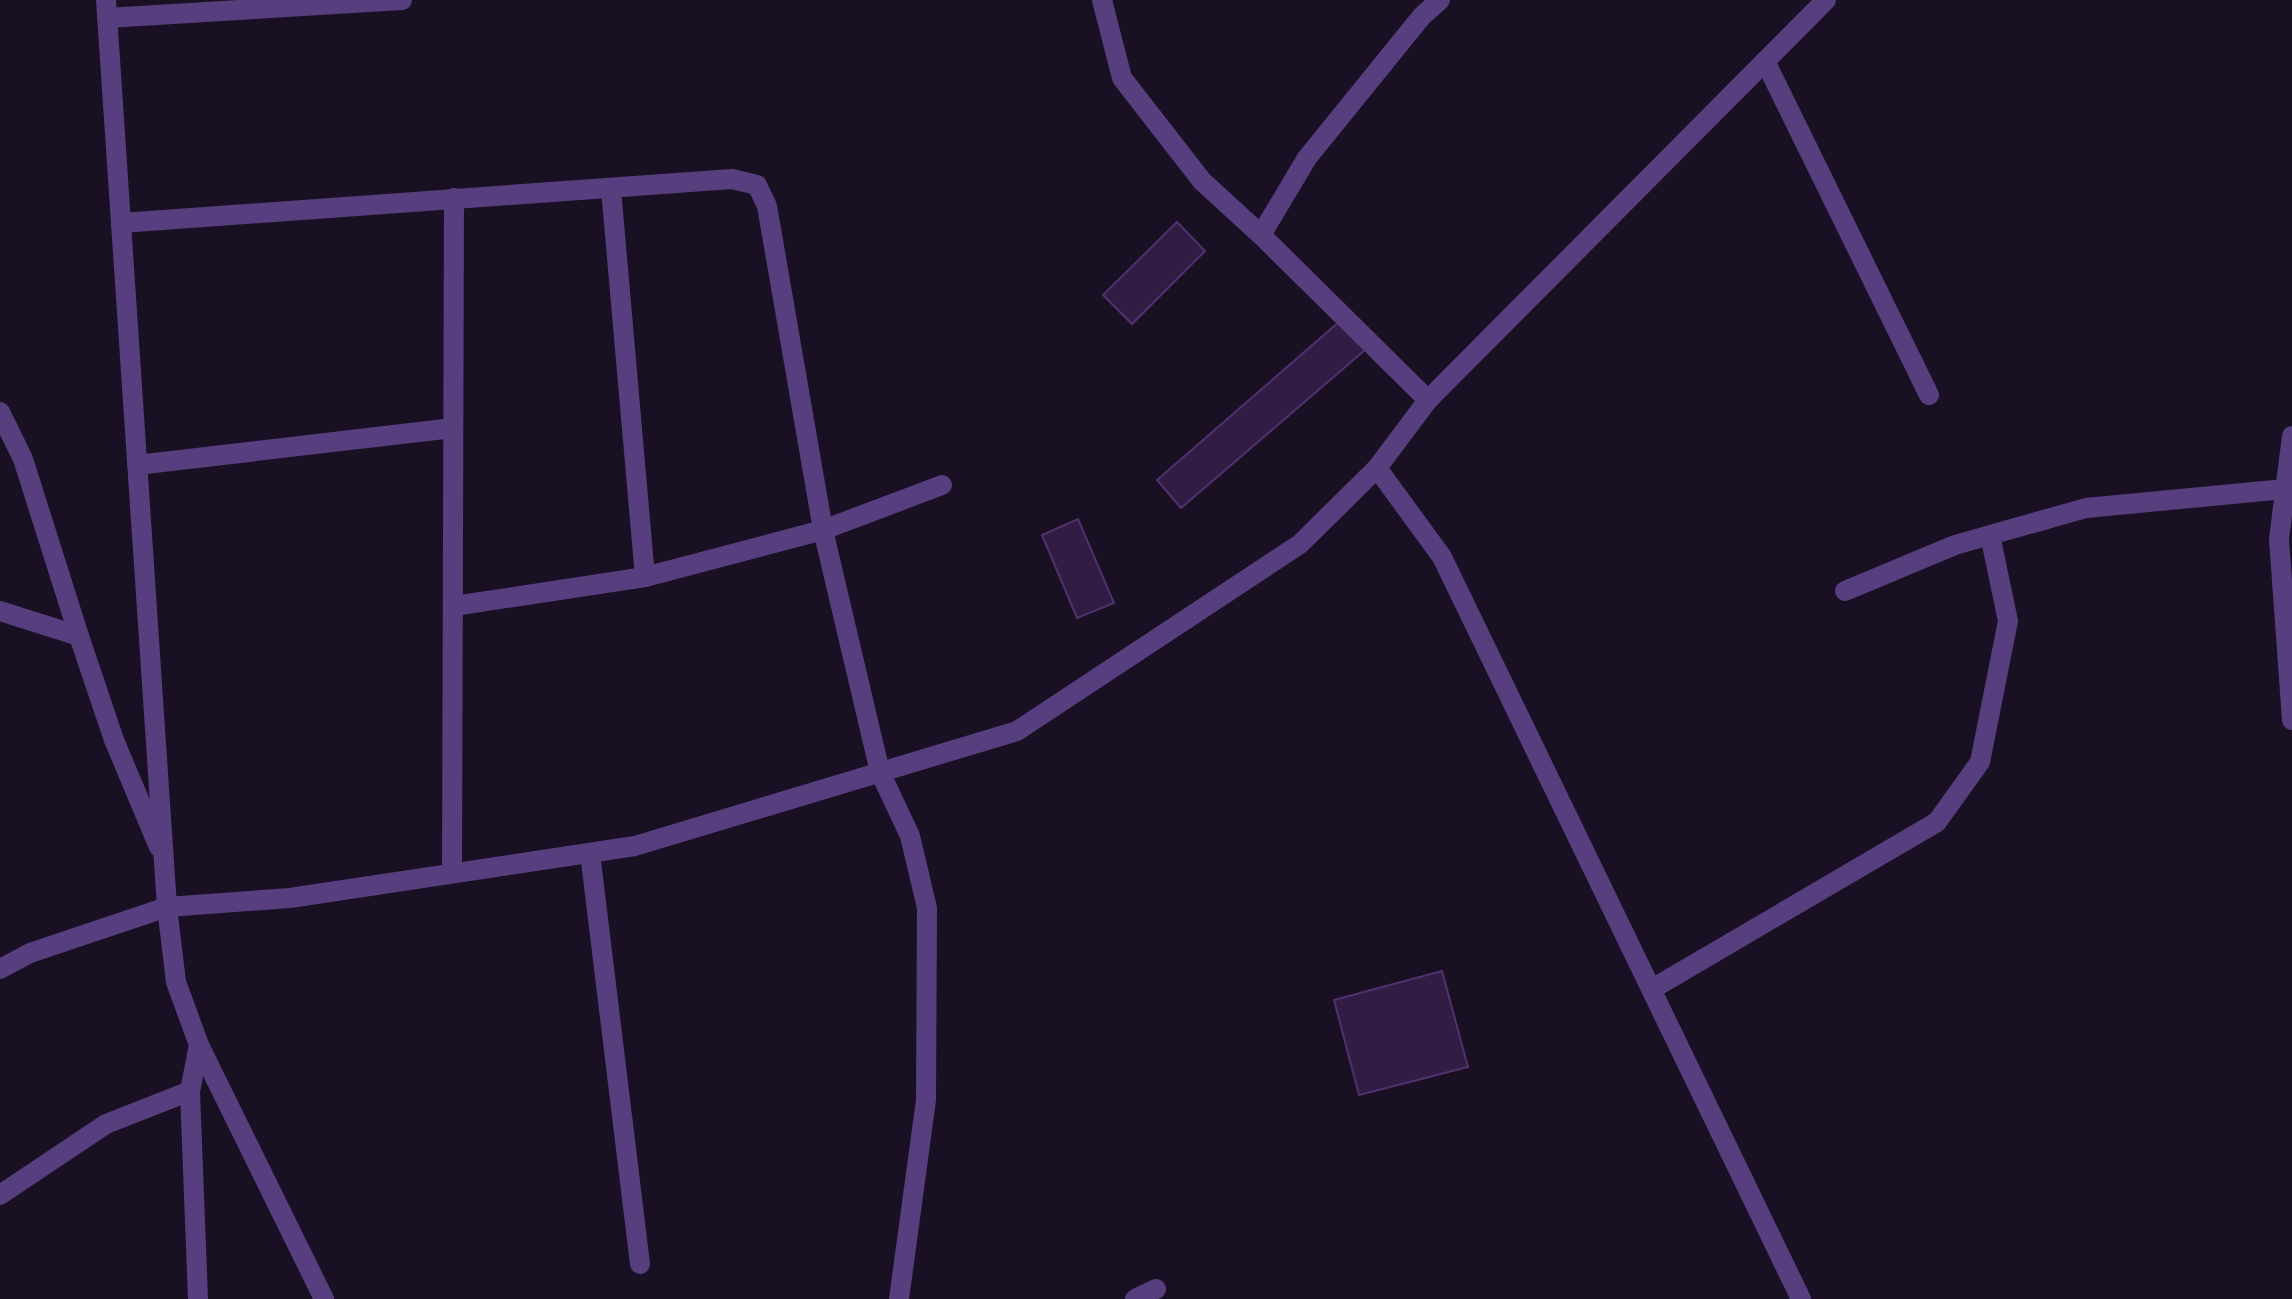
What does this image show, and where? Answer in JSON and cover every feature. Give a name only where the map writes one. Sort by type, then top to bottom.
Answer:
[{"type":"street","points":[[324,1299],[199,1045],[176,982],[167,907],[107,9],[402,0]]},
{"type":"street","points":[[1102,0],[1122,78],[1202,181],[1428,400]]},
{"type":"street","points":[[1261,235],[1307,158],[1419,8],[1440,0]]},
{"type":"street","points":[[0,969],[30,953],[167,907],[290,898],[635,846],[1017,731],[1300,544],[1377,468],[1428,400],[1826,0]]},
{"type":"street","points":[[1765,61],[1929,395]]},
{"type":"street","points":[[121,223],[732,179],[757,185],[767,206],[823,530],[880,772],[910,836],[927,908],[926,1100],[899,1299]]},
{"type":"street","points":[[611,189],[645,577]]},
{"type":"street","points":[[452,873],[454,198]]},
{"type":"street","points":[[0,412],[23,459],[114,740],[165,862]]},
{"type":"street","points":[[137,465],[453,428]]},
{"type":"street","points":[[2292,436],[2279,539],[2292,720]]},
{"type":"street","points":[[1377,468],[1442,557],[1801,1299]]},
{"type":"street","points":[[454,606],[645,577],[823,530],[942,485]]},
{"type":"street","points":[[1845,591],[1955,545],[2086,508],[2285,489]]},
{"type":"street","points":[[1652,989],[1937,822],[1980,762],[2008,621],[1990,535]]},
{"type":"street","points":[[0,611],[79,636]]},
{"type":"street","points":[[590,853],[640,1264]]},
{"type":"street","points":[[198,1299],[190,1091],[199,1045]]},
{"type":"street","points":[[0,1195],[106,1124],[190,1091]]},
{"type":"street","points":[[1135,1299],[1156,1289]]},
{"type":"building","points":[[1177,222],[1205,251],[1132,324],[1103,295]]},
{"type":"building","points":[[1340,321],[1365,350],[1181,508],[1157,480]]},
{"type":"building","points":[[1078,519],[1114,603],[1077,618],[1042,535]]},
{"type":"building","points":[[1442,971],[1468,1067],[1359,1095],[1334,1000]]}]
